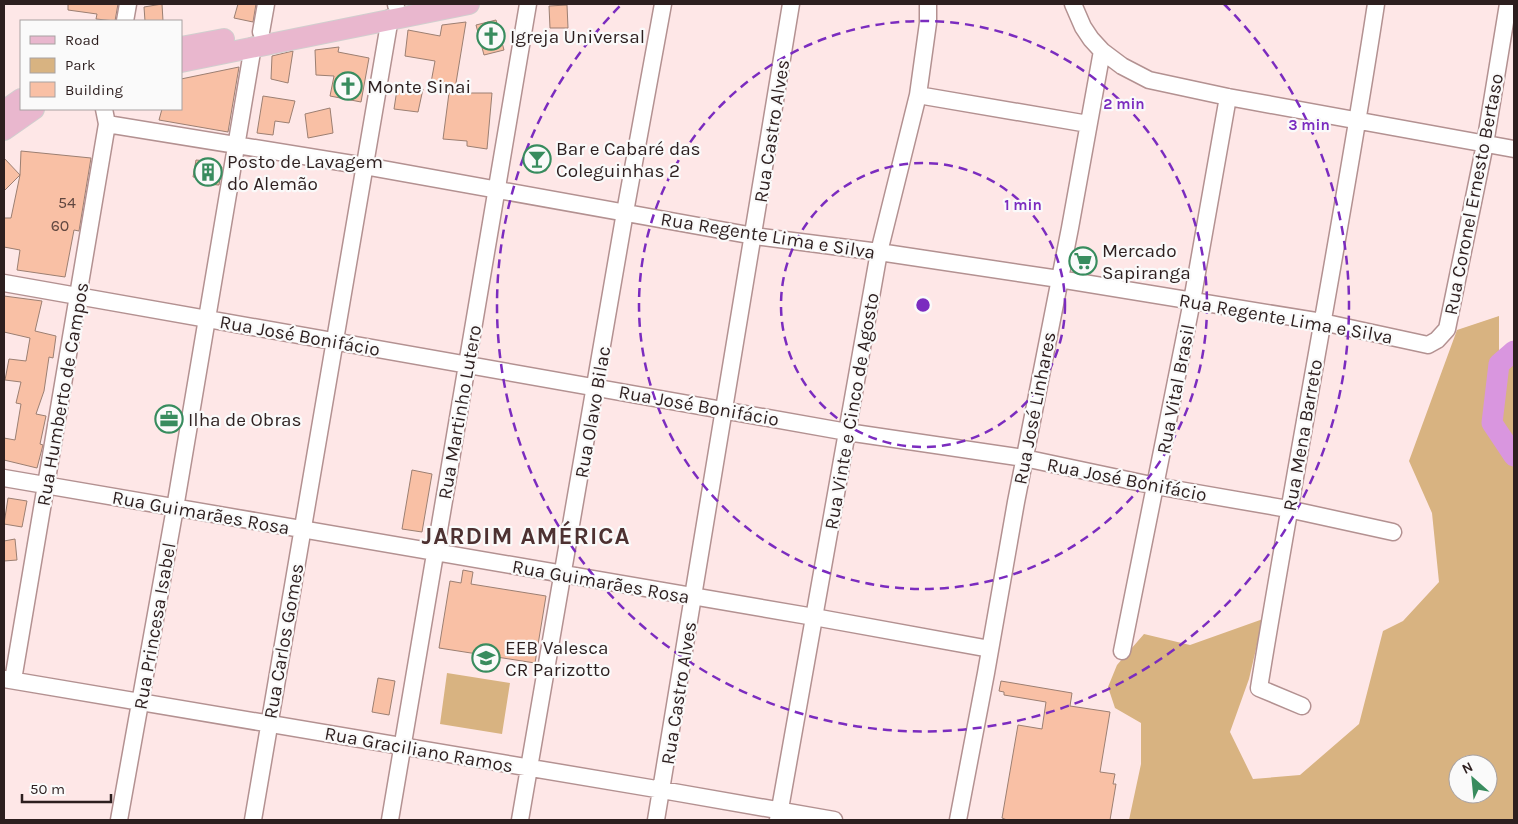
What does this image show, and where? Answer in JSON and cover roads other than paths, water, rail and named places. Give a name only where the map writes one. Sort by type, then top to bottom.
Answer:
[{"type":"main road","points":[[182,62],[257,39],[396,8],[469,4]]},
{"type":"main road","points":[[182,47],[257,39]]},
{"type":"main road","points":[[4,111],[20,100]]},
{"type":"main road","points":[[4,130],[33,110]]},
{"type":"street","points":[[125,20],[128,4]]},
{"type":"street","name":"Rua Princesa Isabel","points":[[119,820],[208,318],[236,145],[257,39],[266,4]]},
{"type":"street","name":"Rua Martinho Lutero","points":[[390,820],[528,4]]},
{"type":"street","name":"Rua Olavo Bilac","points":[[520,820],[625,212],[663,4]]},
{"type":"street","name":"Rua Castro Alves","points":[[656,820],[791,4]]},
{"type":"street","name":"Rua Vinte e Cinco de Agosto","points":[[778,816],[879,252],[918,95],[928,24],[928,4]]},
{"type":"street","points":[[1074,4],[1090,40],[1122,66],[1149,80],[1228,97],[1514,149]]},
{"type":"street","name":"Rua Mena Barreto","points":[[1302,706],[1258,688],[1288,509],[1358,121],[1376,4]]},
{"type":"street","name":"Rua Coronel Ernesto Bertaso","points":[[1428,345],[1437,340],[1447,329],[1485,144],[1508,4]]},
{"type":"street","name":"Rua Carlos Gomes","points":[[253,820],[365,166],[396,8]]},
{"type":"street","name":"Rua José Linhares","points":[[958,820],[1024,458],[1102,51]]},
{"type":"street","points":[[918,95],[1088,124]]},
{"type":"street","name":"Rua Vital Brasil","points":[[1122,651],[1192,301],[1228,97]]},
{"type":"street","name":"Rua Regente Lima e Silva","points":[[106,116],[236,145],[496,189],[754,236],[879,252],[1059,279],[1322,322],[1428,345]]},
{"type":"street","name":"Rua Humberto de Campos","points":[[8,680],[46,486],[106,116]]},
{"type":"street","name":"Rua José Bonifácio","points":[[4,283],[847,432],[1024,458],[1156,486],[1288,509],[1393,532]]},
{"type":"street","name":"Rua Guimarães Rosa","points":[[4,478],[694,596],[990,649]]},
{"type":"street","name":"Rua Graciliano Ramos","points":[[8,680],[662,790],[778,816],[834,820]]},
{"type":"waterway","points":[[1514,351],[1499,364],[1492,423],[1514,456]]},
{"type":"place","name":"Igreja Universal","points":[[491,36]]},
{"type":"place","name":"Monte Sinai","points":[[348,86]]},
{"type":"place","name":"Bar e Cabaré das Coleguinhas 2","points":[[537,159]]},
{"type":"place","name":"Posto de Lavagem do Alemão","points":[[208,172]]},
{"type":"place","name":"Mercado Sapiranga","points":[[1083,261]]},
{"type":"place","name":"Ilha de Obras","points":[[169,419]]},
{"type":"place","name":"EEB Valesca CR Parizotto","points":[[486,658]]},
{"type":"district","name":"JARDIM AMÉRICA","points":[[526,536]]}]
